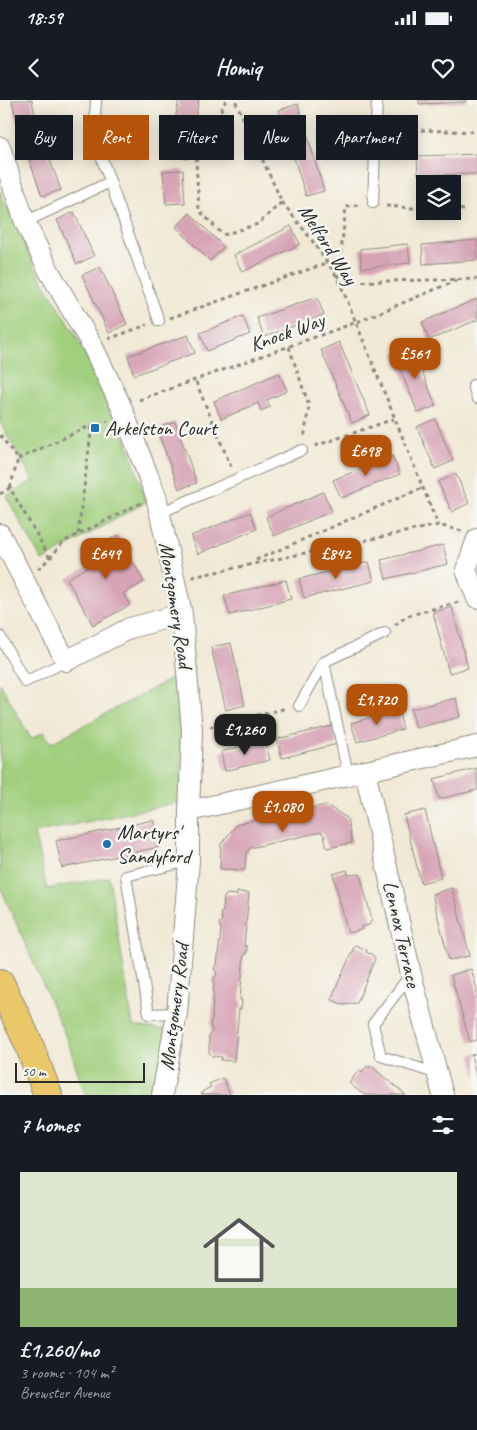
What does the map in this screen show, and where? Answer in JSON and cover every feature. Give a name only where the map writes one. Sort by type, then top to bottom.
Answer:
[{"type":"highway","points":[[0,984],[28,1042],[48,1095]]},
{"type":"street","name":"Montgomery Road","points":[[0,148],[25,222],[49,271],[92,345],[123,411],[158,504],[182,614],[192,731],[188,811],[189,861],[177,1014],[162,1095]]},
{"type":"street","points":[[0,534],[66,661],[130,628],[182,614]]},
{"type":"street","points":[[473,536],[466,570],[477,598]]},
{"type":"street","points":[[188,811],[477,746]]},
{"type":"street","name":"Lennox Terrace","points":[[357,773],[443,1095]]},
{"type":"lane","points":[[96,100],[94,136],[158,321]]},
{"type":"lane","points":[[376,100],[376,115]]},
{"type":"lane","points":[[373,203],[375,160]]},
{"type":"lane","points":[[25,222],[110,182]]},
{"type":"lane","points":[[473,385],[477,398]]},
{"type":"lane","points":[[158,504],[236,479],[302,450]]},
{"type":"lane","points":[[298,706],[324,662],[384,633]]},
{"type":"lane","points":[[0,636],[25,682],[66,661]]},
{"type":"lane","points":[[324,662],[357,773]]},
{"type":"lane","points":[[177,1014],[149,1014],[126,876],[189,861]]},
{"type":"lane","points":[[411,974],[373,1024],[381,1056],[438,1074]]},
{"type":"path","points":[[226,100],[196,161],[199,210],[223,235],[258,224],[282,202]]},
{"type":"path","name":"Melford Way","points":[[235,100],[282,202],[338,280],[357,322],[394,419],[424,487],[438,525]]},
{"type":"path","points":[[418,130],[477,132]]},
{"type":"path","points":[[338,280],[346,207]]},
{"type":"path","points":[[461,210],[465,210]]},
{"type":"path","points":[[92,345],[327,263]]},
{"type":"path","name":"Knock Way","points":[[18,459],[123,411],[357,322],[460,279]]},
{"type":"path","name":"Knock Way","points":[[338,280],[477,279]]},
{"type":"path","points":[[289,347],[310,406],[302,450],[394,419]]},
{"type":"path","points":[[196,382],[236,479]]},
{"type":"path","points":[[78,535],[92,426]]},
{"type":"path","points":[[0,435],[18,459],[10,488],[0,494]]},
{"type":"path","points":[[248,563],[424,487]]},
{"type":"path","points":[[10,488],[50,558]]},
{"type":"path","points":[[24,581],[50,558],[63,542],[158,504]]},
{"type":"path","points":[[175,581],[248,563],[438,525],[473,536]]},
{"type":"path","points":[[384,633],[407,616],[477,598]]},
{"type":"path","points":[[192,731],[298,706]]},
{"type":"green space","points":[[0,191],[34,266],[74,332],[107,396],[131,453],[146,502],[42,561],[6,496],[33,481],[0,422]]},
{"type":"green space","points":[[178,675],[181,802],[34,833],[47,889],[109,877],[133,1026],[167,1030],[155,1095],[85,1095],[68,1042],[0,886],[0,683],[31,739],[44,732],[51,743]]},
{"type":"building","points":[[12,100],[32,100],[35,115],[15,115]]},
{"type":"building","points":[[179,100],[199,100],[196,115],[176,115]]},
{"type":"building","points":[[419,100],[466,100],[466,102],[419,104]]},
{"type":"building","points":[[298,104],[301,115],[281,115],[279,110]]},
{"type":"building","points":[[306,131],[324,191],[306,196],[295,160],[306,160]]},
{"type":"building","points":[[477,154],[477,174],[418,175],[418,156]]},
{"type":"building","points":[[29,160],[50,160],[61,190],[42,196]]},
{"type":"building","points":[[183,170],[185,203],[166,204],[163,171]]},
{"type":"building","points":[[74,212],[94,256],[77,264],[57,220]]},
{"type":"building","points":[[190,213],[224,247],[210,261],[176,227]]},
{"type":"building","points":[[291,226],[300,244],[242,272],[234,255]]},
{"type":"building","points":[[477,240],[477,260],[423,264],[422,245]]},
{"type":"building","points":[[408,244],[410,263],[362,268],[360,249]]},
{"type":"building","points":[[100,267],[127,324],[109,333],[82,275]]},
{"type":"building","points":[[317,297],[324,315],[264,337],[257,318]]},
{"type":"building","points":[[477,299],[477,320],[429,340],[422,322]]},
{"type":"building","points":[[243,316],[250,334],[207,351],[200,333]]},
{"type":"building","points":[[188,335],[195,353],[134,375],[128,356]]},
{"type":"building","points":[[339,342],[370,415],[352,423],[321,350]]},
{"type":"building","points":[[412,346],[436,406],[418,413],[394,354]]},
{"type":"building","points":[[279,373],[287,391],[267,400],[270,407],[261,411],[258,403],[221,419],[214,401]]},
{"type":"building","points":[[435,419],[453,461],[435,469],[417,427]]},
{"type":"building","points":[[175,422],[197,483],[179,489],[157,429]]},
{"type":"building","points":[[392,456],[400,474],[341,498],[333,480]]},
{"type":"building","points":[[456,474],[469,503],[452,512],[438,482]]},
{"type":"building","points":[[323,492],[332,511],[274,536],[266,517]]},
{"type":"building","points":[[250,512],[257,529],[198,554],[191,536]]},
{"type":"building","points":[[118,535],[144,582],[123,594],[130,605],[93,625],[67,579],[89,566],[82,555]]},
{"type":"building","points":[[443,545],[448,564],[386,579],[381,560]]},
{"type":"building","points":[[369,562],[374,581],[304,598],[299,579]]},
{"type":"building","points":[[286,580],[291,599],[230,615],[224,596]]},
{"type":"building","points":[[452,607],[468,668],[449,673],[433,612]]},
{"type":"building","points":[[231,643],[245,705],[226,710],[211,647]]},
{"type":"building","points":[[456,698],[460,717],[416,728],[411,709]]},
{"type":"building","points":[[398,710],[403,729],[357,742],[351,723]]},
{"type":"building","points":[[332,726],[337,744],[282,758],[277,739]]},
{"type":"building","points":[[265,740],[270,760],[225,771],[221,752]]},
{"type":"building","points":[[477,768],[477,790],[439,799],[434,779]]},
{"type":"building","points":[[326,805],[347,818],[352,843],[327,848],[324,835],[321,832],[250,848],[246,853],[245,870],[220,869],[221,844],[236,825],[293,810],[294,812]]},
{"type":"building","points":[[425,810],[441,878],[421,883],[404,815]]},
{"type":"building","name":"Martyrs' Sandyford","points":[[153,820],[159,847],[62,868],[56,841]]},
{"type":"building","points":[[347,870],[348,875],[360,874],[372,920],[369,925],[361,927],[361,930],[348,933],[333,874]]},
{"type":"building","points":[[452,888],[470,956],[449,960],[432,894]]},
{"type":"building","points":[[237,892],[249,893],[244,946],[247,946],[246,954],[244,954],[240,1000],[242,1000],[241,1009],[239,1009],[234,1061],[221,1060],[222,1057],[212,1056],[209,1052],[209,1036],[212,1031],[210,1022],[212,1020],[214,978],[217,974],[214,968],[217,965],[221,930],[219,923],[222,920],[220,913],[223,912],[224,897],[227,894],[237,895]]},
{"type":"building","points":[[355,945],[367,950],[366,952],[373,955],[375,959],[357,1003],[343,1005],[331,999]]},
{"type":"building","points":[[471,969],[477,989],[477,1040],[470,1042],[451,975]]},
{"type":"building","points":[[477,1053],[477,1076],[476,1076],[471,1055]]},
{"type":"building","points":[[366,1067],[372,1067],[406,1095],[364,1095],[349,1083],[359,1070],[362,1073]]},
{"type":"building","points":[[223,1078],[230,1095],[201,1095],[203,1091],[211,1087],[209,1084]]},
{"type":"place","name":"Arkelston Court","points":[[95,428]]},
{"type":"place","name":"Martyrs' Sandyford","points":[[107,844]]}]
